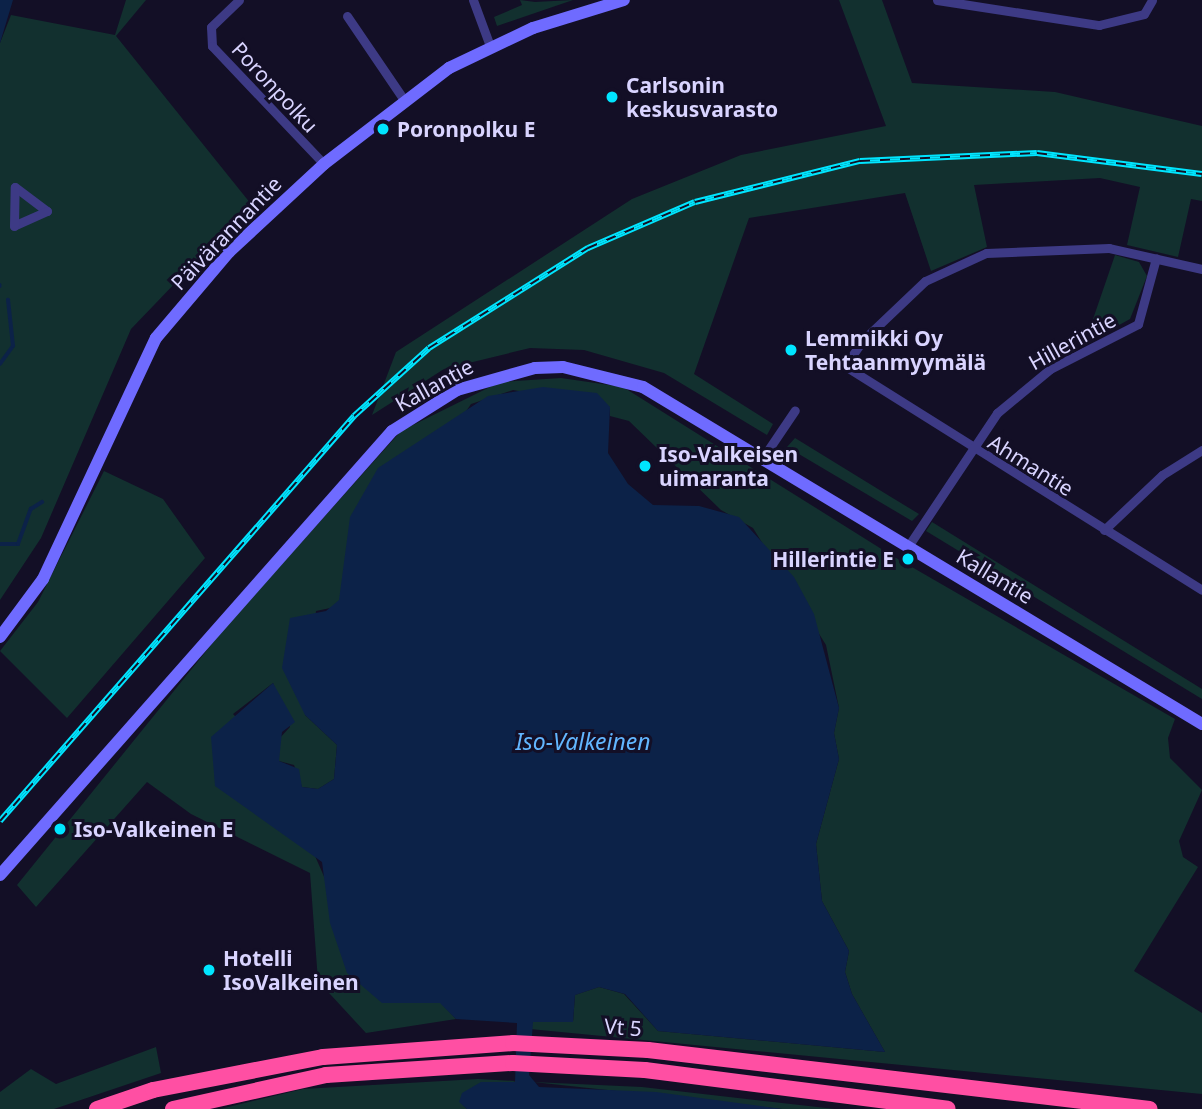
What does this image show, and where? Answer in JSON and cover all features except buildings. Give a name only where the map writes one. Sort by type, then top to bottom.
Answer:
[{"type":"highway","name":"Vt 5","points":[[97,1109],[153,1090],[323,1057],[513,1043],[648,1050],[1150,1109]]},
{"type":"highway","name":"Vt 5","points":[[173,1109],[326,1075],[513,1063],[752,1081],[948,1109]]},
{"type":"main road","name":"Päivärannantie","points":[[0,637],[43,579],[156,338],[229,252],[324,164],[404,100],[490,46],[624,0]]},
{"type":"main road","name":"Kallantie","points":[[0,875],[340,485],[424,408],[489,376],[562,367],[643,387],[764,456],[1202,724]]},
{"type":"street","name":"Poronpolku","points":[[239,0],[211,27],[212,46],[324,164]]},
{"type":"street","points":[[473,0],[490,46]]},
{"type":"street","points":[[937,0],[1099,25],[1144,14],[1152,0]]},
{"type":"street","points":[[347,16],[404,100]]},
{"type":"street","points":[[15,187],[26,195],[47,211],[14,226],[15,187]]},
{"type":"street","name":"Ahmantie","points":[[1156,258],[1055,246],[963,260],[888,314],[845,366],[1202,590]]},
{"type":"street","points":[[1156,258],[1202,269]]},
{"type":"street","name":"Hillerintie","points":[[909,545],[969,446],[1050,369],[1138,324],[1156,258]]},
{"type":"street","points":[[764,456],[796,410]]},
{"type":"street","points":[[1104,530],[1162,475],[1202,450]]},
{"type":"green space","points":[[126,0],[146,0],[116,36],[251,204],[131,329],[41,538],[0,600],[0,43],[11,15],[115,35]]},
{"type":"green space","points":[[520,0],[573,0],[497,26],[494,17],[522,5]]},
{"type":"green space","points":[[839,0],[882,0],[912,83],[1055,92],[1202,126],[1202,201],[1191,199],[1178,257],[1127,245],[1140,187],[1100,178],[974,185],[987,247],[931,271],[905,193],[749,218],[694,374],[773,424],[767,435],[664,373],[584,350],[530,348],[444,369],[372,415],[396,352],[632,199],[741,155],[886,126]]},
{"type":"green space","points":[[1115,255],[1139,262],[1147,276],[1130,319],[1101,335],[1093,319]]},
{"type":"green space","points":[[561,378],[623,387],[891,555],[1175,719],[1168,738],[1170,758],[1202,790],[1179,841],[1183,857],[1198,867],[1134,971],[1202,1013],[1202,1094],[530,1029],[533,1022],[573,1022],[575,995],[599,987],[624,994],[658,1031],[885,1052],[852,994],[845,972],[849,951],[822,901],[816,844],[839,759],[834,733],[839,708],[826,645],[753,528],[721,510],[629,421],[610,416],[610,407],[513,390],[471,404],[335,607],[316,611],[305,715],[337,745],[334,779],[318,789],[302,787],[294,765],[279,761],[278,740],[290,727],[273,683],[233,714],[269,751],[326,881],[456,1019],[366,1033],[318,981],[310,873],[191,814],[147,782],[36,907],[17,885],[224,629],[401,431],[500,382]]},
{"type":"green space","points":[[795,438],[919,514],[912,521],[787,447]]},
{"type":"green space","points":[[104,471],[163,499],[205,558],[67,718],[0,651],[38,602]]},
{"type":"green space","points":[[932,522],[1202,689],[1202,699],[926,531]]},
{"type":"green space","points":[[156,1047],[161,1073],[54,1109],[0,1109],[0,1092],[31,1069],[56,1084]]},
{"type":"green space","points":[[478,1079],[516,1081],[460,1102],[467,1109],[220,1109],[303,1089]]},
{"type":"green space","points":[[533,1082],[642,1087],[835,1109],[782,1109]]},
{"type":"water","points":[[0,0],[13,0],[0,43]]},
{"type":"water","name":"Iso-Valkeinen","points":[[543,387],[597,393],[610,407],[608,453],[628,484],[653,505],[699,506],[739,517],[794,577],[814,614],[839,708],[834,733],[839,759],[816,844],[822,901],[849,951],[845,972],[852,994],[885,1052],[658,1031],[625,994],[599,987],[575,995],[573,1022],[533,1022],[529,1075],[539,1087],[656,1092],[782,1109],[467,1109],[459,1102],[462,1093],[481,1082],[515,1082],[517,1023],[456,1019],[440,1003],[382,1003],[347,973],[330,923],[322,862],[215,786],[211,737],[273,683],[295,722],[282,732],[279,761],[299,769],[302,787],[318,789],[334,779],[337,745],[305,715],[282,668],[290,618],[326,611],[339,600],[350,517],[378,468],[488,396]]},
{"type":"waterway","points":[[0,364],[13,346],[8,300]]},
{"type":"waterway","points":[[0,544],[18,544],[31,509],[42,502]]},
{"type":"railway","points":[[0,821],[354,416],[429,348],[588,248],[695,202],[860,161],[1037,153],[1202,174]]},
{"type":"place","name":"Carlsonin keskusvarasto","points":[[612,97]]},
{"type":"place","name":"Poronpolku E","points":[[383,129]]},
{"type":"place","name":"Lemmikki Oy Tehtaanmyymälä","points":[[791,350]]},
{"type":"place","name":"Iso-Valkeisen uimaranta","points":[[645,466]]},
{"type":"place","name":"Hillerintie E","points":[[908,559]]},
{"type":"place","name":"Iso-Valkeinen E","points":[[60,829]]},
{"type":"place","name":"Hotelli IsoValkeinen","points":[[209,970]]}]
